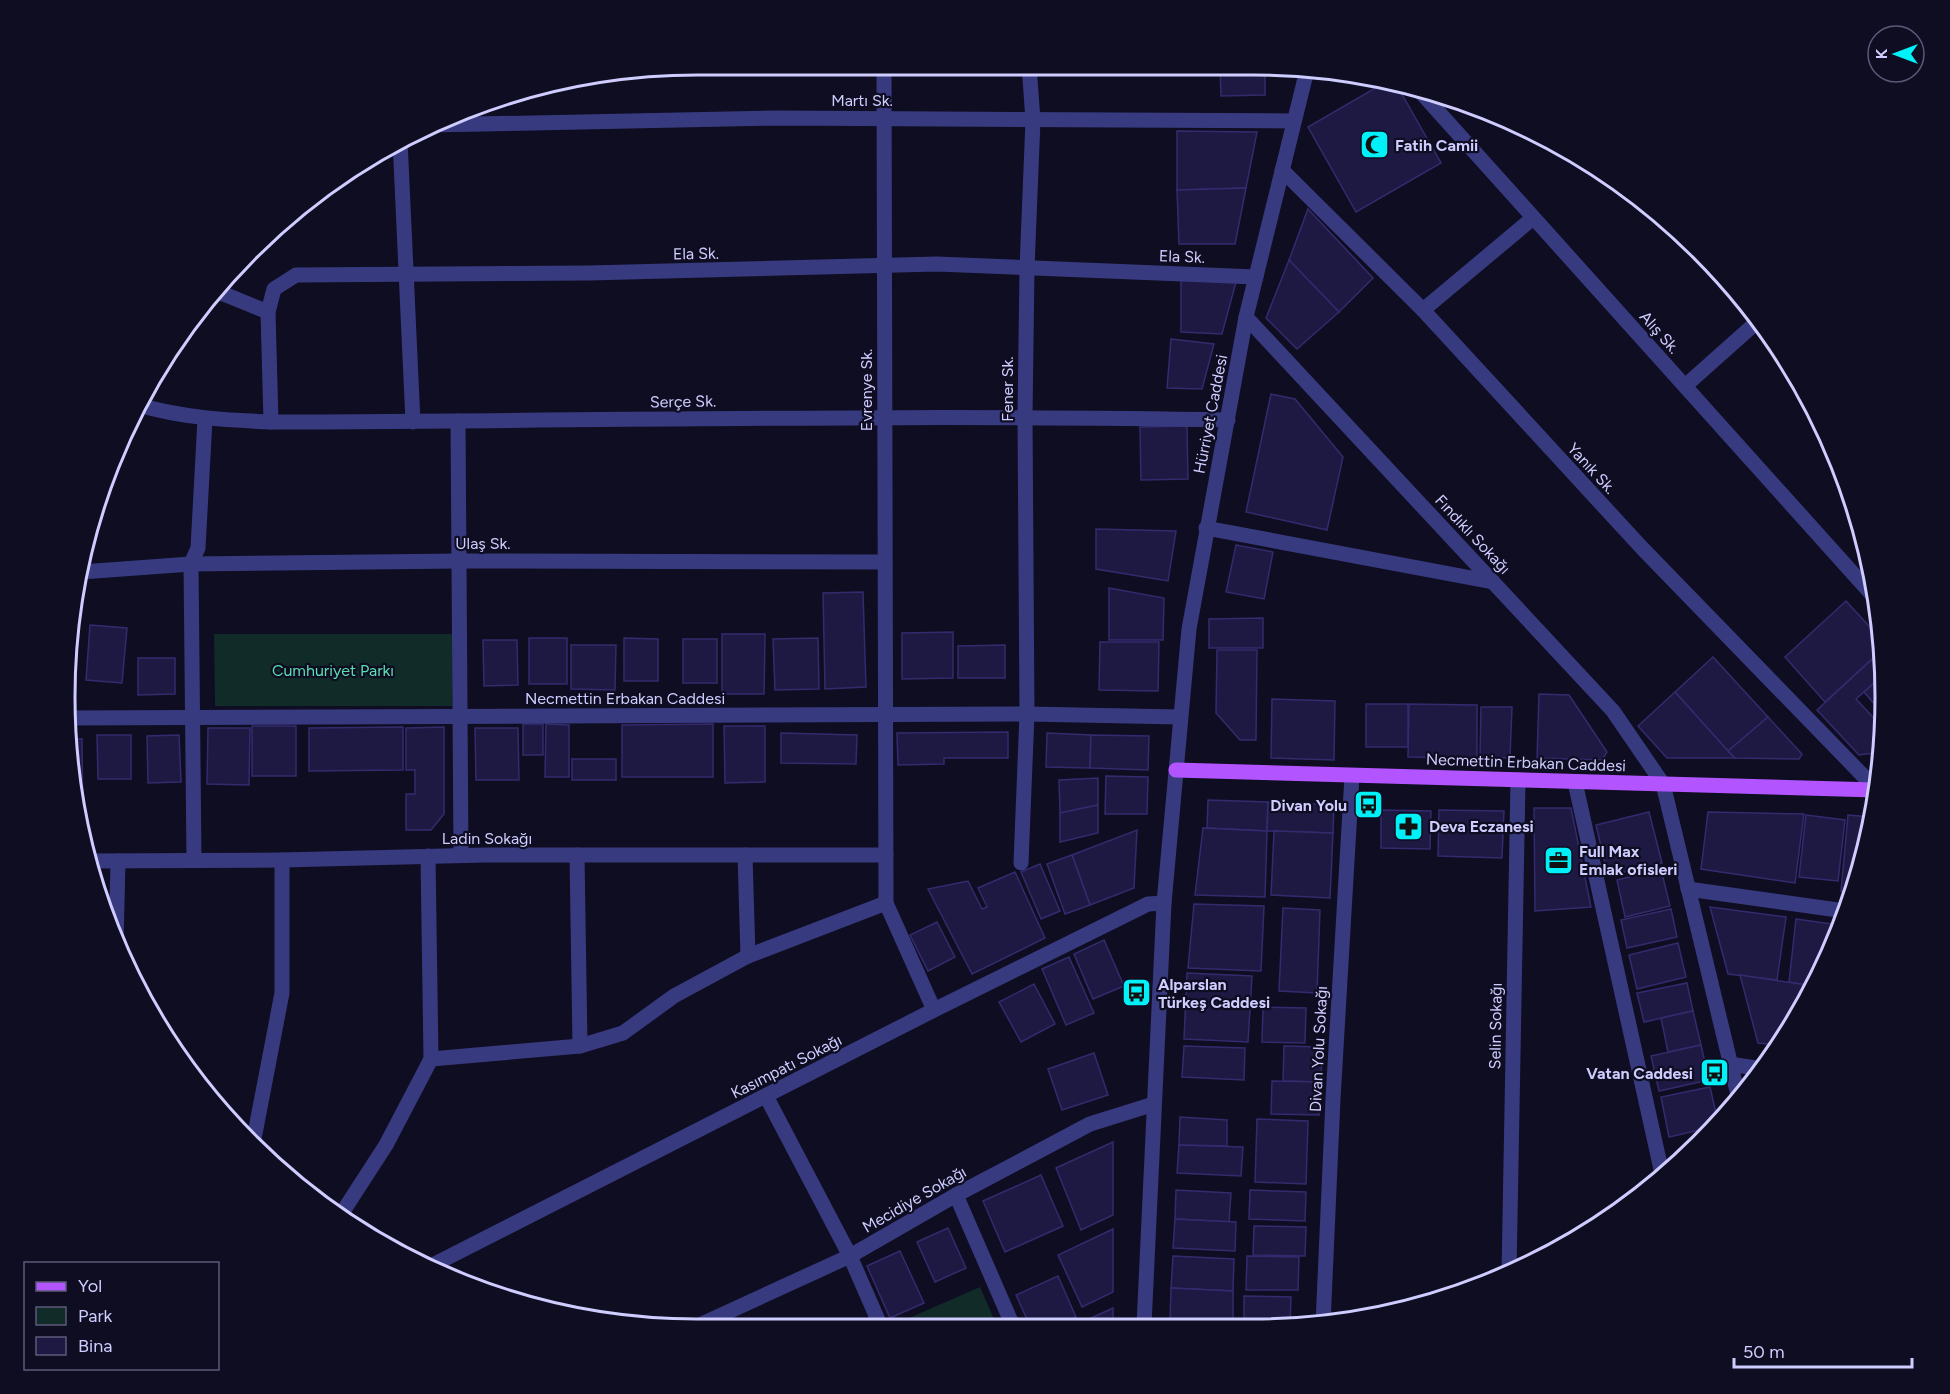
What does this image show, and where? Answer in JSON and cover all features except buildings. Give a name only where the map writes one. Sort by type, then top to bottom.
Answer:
[{"type":"main road","name":"Necmettin Erbakan Caddesi","points":[[1176,770],[1868,790]]},
{"type":"street","name":"Evrenye Sk.","points":[[884,75],[886,903]]},
{"type":"street","name":"Fener Sk.","points":[[1021,863],[1027,714],[1025,416],[1027,268],[1033,120],[1030,75]]},
{"type":"street","name":"Hürriyet Caddesi","points":[[1176,770],[1189,629],[1246,317],[1294,121],[1309,77]]},
{"type":"street","name":"Alış Sk.","points":[[1428,100],[1865,587]]},
{"type":"street","name":"Martı Sk.","points":[[454,125],[778,118],[1294,121]]},
{"type":"street","points":[[400,150],[413,422]]},
{"type":"street","name":"Yanık Sk.","points":[[1282,170],[1423,310],[1646,553],[1869,783]]},
{"type":"street","points":[[1423,310],[1533,218]]},
{"type":"street","name":"Ela Sk.","points":[[271,422],[268,312],[274,289],[296,275],[589,273],[937,264],[1256,277]]},
{"type":"street","points":[[223,294],[268,312]]},
{"type":"street","name":"Fındıklı Sokağı","points":[[1246,317],[1613,711],[1663,784]]},
{"type":"street","points":[[1685,386],[1752,326]]},
{"type":"street","name":"Serçe Sk.","points":[[147,407],[205,419],[271,422],[1025,416],[1228,420]]},
{"type":"street","points":[[194,860],[191,564],[198,548],[205,419]]},
{"type":"street","points":[[458,421],[461,855]]},
{"type":"street","points":[[1206,528],[1493,582]]},
{"type":"street","name":"Ulaş Sk.","points":[[88,571],[191,564],[459,561],[885,562]]},
{"type":"street","name":"Necmettin Erbakan Caddesi","points":[[76,718],[886,714],[1180,717]]},
{"type":"street","points":[[1144,1319],[1164,903],[1176,770]]},
{"type":"street","name":"Divan Yolu Sokağı","points":[[1323,1315],[1333,1099],[1352,776]]},
{"type":"street","name":"Selin Sokağı","points":[[1509,1264],[1518,780]]},
{"type":"street","points":[[1575,782],[1660,1168]]},
{"type":"street","points":[[1663,784],[1736,1088]]},
{"type":"street","name":"Ladin Sokağı","points":[[97,861],[282,860],[461,855],[886,855]]},
{"type":"street","points":[[577,855],[580,1046]]},
{"type":"street","points":[[745,855],[748,956]]},
{"type":"street","points":[[344,1209],[386,1145],[431,1059],[428,856]]},
{"type":"street","points":[[255,1135],[282,993],[282,860]]},
{"type":"street","points":[[117,920],[118,861]]},
{"type":"street","points":[[1688,889],[1837,910]]},
{"type":"street","points":[[431,1059],[580,1046],[623,1033],[674,996],[748,956],[886,903],[934,1010]]},
{"type":"street","name":"Kasımpatı Sokağı","points":[[438,1262],[934,1010],[1148,904],[1164,903]]},
{"type":"street","points":[[1729,1064],[1752,1067]]},
{"type":"street","points":[[766,1096],[850,1256],[878,1319]]},
{"type":"street","name":"Mecidiye Sokağı","points":[[722,1319],[850,1256],[956,1195],[1090,1124],[1154,1104]]},
{"type":"street","points":[[956,1195],[1010,1319]]},
{"type":"green space","name":"Cumhuriyet Parkı","points":[[214,634],[452,634],[452,706],[215,706]]},
{"type":"green space","points":[[980,1287],[994,1319],[907,1319]]},
{"type":"place","name":"Fatih Camii","points":[[1374,145]]},
{"type":"place","name":"Divan Yolu","points":[[1368,805]]},
{"type":"place","name":"Deva Eczanesi","points":[[1408,826]]},
{"type":"place","name":"Full Max Emlak ofisleri","points":[[1558,860]]},
{"type":"place","name":"Alparslan Türkeş Caddesi","points":[[1137,993]]},
{"type":"place","name":"Vatan Caddesi","points":[[1714,1073]]}]
